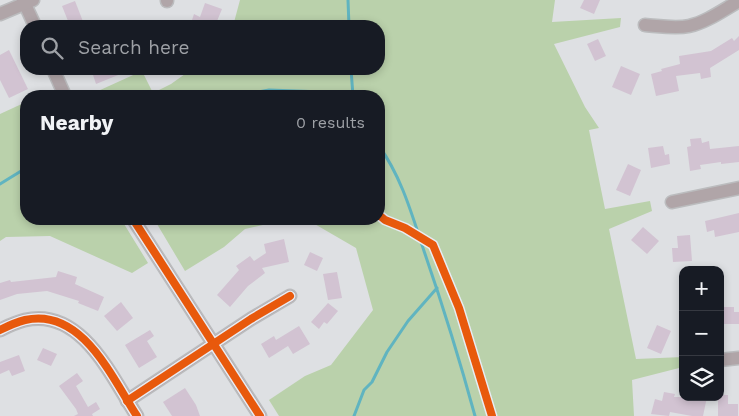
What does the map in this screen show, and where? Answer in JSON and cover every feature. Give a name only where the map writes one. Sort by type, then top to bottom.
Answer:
[{"type":"street","points":[[0,14],[27,1],[33,20]]},
{"type":"street","points":[[645,25],[690,26],[703,22],[739,1]]},
{"type":"street","points":[[56,75],[62,90]]},
{"type":"street","points":[[672,202],[739,188]]},
{"type":"street","points":[[137,225],[260,416]]},
{"type":"street","points":[[127,401],[251,319],[290,296]]},
{"type":"street","points":[[0,330],[26,320],[40,319],[68,326],[82,336],[94,349],[137,416]]},
{"type":"street","points":[[724,360],[739,358]]},
{"type":"green space","points":[[240,0],[555,0],[552,22],[621,18],[620,27],[554,44],[585,107],[599,128],[589,130],[605,209],[650,201],[652,211],[609,229],[636,359],[679,357],[679,368],[632,380],[634,416],[279,416],[269,400],[305,376],[331,365],[373,310],[356,248],[316,225],[385,225],[385,90],[159,90],[184,75],[385,75],[385,20],[235,20]]},
{"type":"green space","points":[[133,75],[144,75],[152,90],[100,90]]},
{"type":"green space","points":[[20,105],[20,225],[125,225],[148,263],[132,273],[50,236],[6,237],[0,241],[0,114]]},
{"type":"green space","points":[[158,225],[263,225],[245,229],[224,247],[185,271]]},
{"type":"building","points":[[584,0],[600,0],[594,14],[580,8]]},
{"type":"building","points":[[75,1],[82,20],[68,20],[62,6]]},
{"type":"building","points":[[205,3],[222,9],[217,20],[192,20],[194,14],[200,17]]},
{"type":"building","points":[[739,36],[739,50],[710,68],[711,77],[701,79],[700,73],[676,76],[679,91],[656,96],[651,74],[680,64],[679,56],[711,51],[732,38],[734,41]]},
{"type":"building","points":[[598,39],[606,56],[595,61],[587,44]]},
{"type":"building","points":[[9,50],[28,89],[20,90],[20,93],[9,98],[0,80],[0,55]]},
{"type":"building","points":[[621,66],[640,74],[631,95],[612,87]]},
{"type":"building","points":[[93,75],[118,75],[96,84]]},
{"type":"building","points":[[701,138],[702,143],[709,141],[710,149],[739,146],[739,162],[700,165],[701,169],[690,171],[687,147],[691,146],[690,139]]},
{"type":"building","points":[[663,146],[665,155],[669,154],[670,164],[651,168],[648,148]]},
{"type":"building","points":[[628,164],[641,170],[630,196],[616,190]]},
{"type":"building","points":[[739,213],[739,232],[715,237],[714,230],[707,232],[705,221]]},
{"type":"building","points":[[643,227],[659,241],[647,254],[631,240]]},
{"type":"building","points":[[690,235],[692,261],[673,262],[672,248],[678,248],[677,236]]},
{"type":"building","points":[[284,239],[289,262],[262,268],[265,273],[248,286],[230,307],[217,295],[239,270],[236,266],[250,256],[254,261],[266,253],[264,244]]},
{"type":"building","points":[[310,252],[323,258],[317,271],[304,265]]},
{"type":"building","points":[[58,271],[77,277],[75,284],[104,297],[98,311],[78,303],[79,301],[47,291],[17,294],[0,300],[0,283],[10,280],[11,282],[56,277]]},
{"type":"building","points":[[337,272],[342,298],[328,300],[323,274]]},
{"type":"building","points":[[121,302],[133,318],[117,331],[104,316]]},
{"type":"building","points":[[328,303],[338,311],[327,324],[324,322],[319,329],[311,322]]},
{"type":"building","points":[[724,307],[734,307],[734,312],[739,312],[739,324],[724,324]]},
{"type":"building","points":[[657,325],[671,331],[661,354],[647,348]]},
{"type":"building","points":[[299,326],[310,344],[293,354],[288,346],[269,358],[261,344],[274,336],[276,340]]},
{"type":"building","points":[[150,330],[154,336],[147,341],[157,357],[139,368],[125,345]]},
{"type":"building","points":[[43,348],[57,354],[51,366],[37,360]]},
{"type":"building","points":[[19,355],[25,371],[12,376],[9,370],[0,374],[0,362]]},
{"type":"building","points":[[77,373],[83,381],[76,386],[88,407],[96,402],[100,409],[92,414],[93,416],[74,416],[78,414],[76,409],[59,386]]},
{"type":"building","points":[[185,388],[196,405],[200,416],[172,416],[163,402]]},
{"type":"building","points":[[664,392],[675,394],[674,397],[679,397],[679,401],[706,401],[703,416],[670,412],[669,416],[651,414],[655,399],[662,401]]},
{"type":"building","points":[[724,395],[728,395],[728,404],[738,404],[738,416],[718,416],[718,401],[724,401]]},
{"type":"waterway","points":[[348,0],[349,20]]},
{"type":"waterway","points":[[351,75],[353,90]]},
{"type":"waterway","points":[[385,155],[411,210],[475,416]]},
{"type":"waterway","points":[[0,184],[20,172]]},
{"type":"waterway","points":[[354,416],[364,390],[372,382],[387,352],[408,321],[437,288]]},
{"type":"cycle path","points":[[385,220],[405,228],[433,245],[459,308],[492,416]]},
{"type":"cycle path","points":[[137,225],[260,416]]},
{"type":"cycle path","points":[[127,401],[251,319],[290,296]]},
{"type":"cycle path","points":[[0,330],[25,320],[45,319],[63,324],[79,335],[106,365],[137,416]]}]
